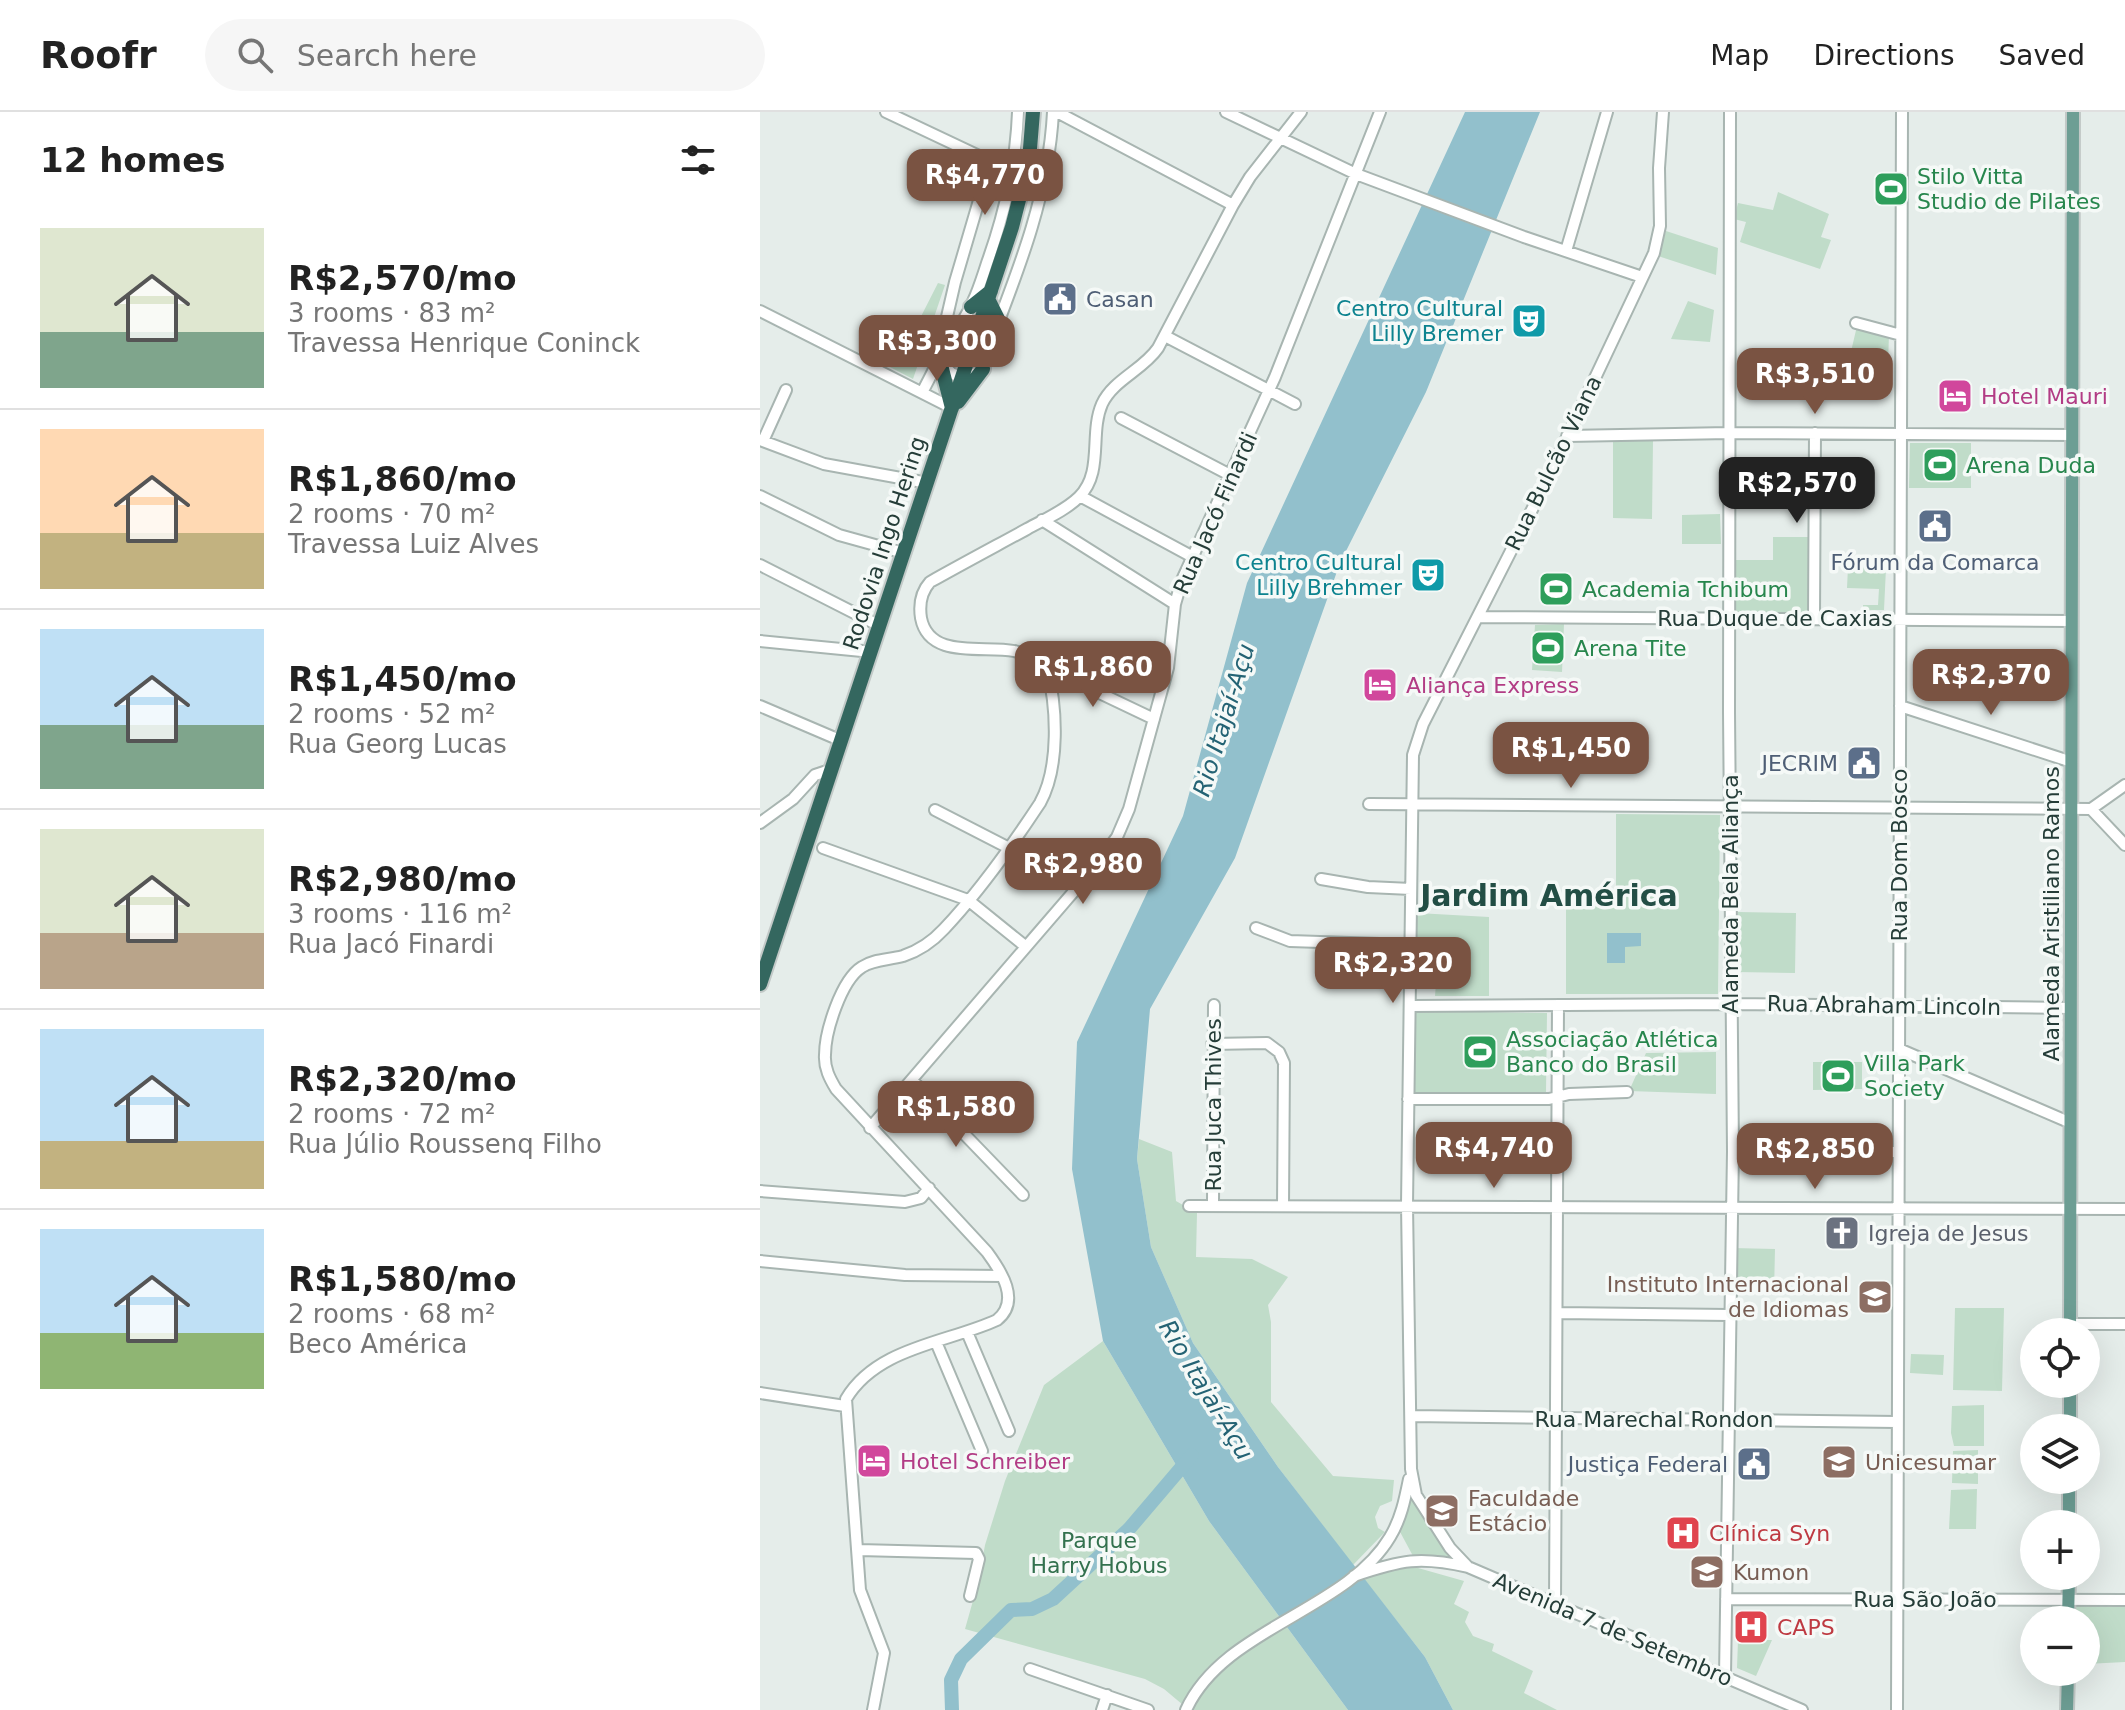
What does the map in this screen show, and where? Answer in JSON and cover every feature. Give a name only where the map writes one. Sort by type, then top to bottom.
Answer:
[{"type":"highway","name":"Rodovia Ingo Hering","points":[[760,984],[979,328],[982,298],[1025,181],[1033,112]]},
{"type":"highway","points":[[982,298],[999,321]]},
{"type":"highway","points":[[939,357],[952,408]]},
{"type":"highway","points":[[952,408],[983,369]]},
{"type":"main road","name":"Alameda Aristiliano Ramos","points":[[2070,1318],[2073,112]]},
{"type":"main road","points":[[2068,1590],[2068,1606]]},
{"type":"main road","points":[[2067,1710],[2068,1686]]},
{"type":"street","points":[[886,112],[1013,172]]},
{"type":"street","points":[[943,334],[960,325],[982,298],[1013,172],[1018,112]]},
{"type":"street","points":[[939,357],[952,374],[963,376],[974,375],[983,369],[990,357],[990,344],[1042,197],[1055,112],[1233,205]]},
{"type":"street","points":[[1226,112],[1356,174],[1642,277]]},
{"type":"street","points":[[1154,719],[1018,651],[943,645],[923,625],[920,608],[923,592],[930,582],[1080,496],[1089,482],[1095,462],[1096,426],[1104,400],[1145,364],[1165,336],[1233,205],[1301,112]]},
{"type":"street","name":"Rua Jacó Finardi","points":[[870,1128],[1094,868],[1117,837],[1129,809],[1154,719],[1171,654],[1175,604],[1191,556],[1232,476],[1269,391],[1380,112]]},
{"type":"street","points":[[1566,251],[1607,112]]},
{"type":"street","name":"Rua Bulcão Viana","points":[[1411,1469],[1407,1205],[1411,805],[1415,744],[1657,245],[1663,112]]},
{"type":"street","name":"Alameda Bela Aliança","points":[[1725,1676],[1733,1151],[1729,617],[1730,112]]},
{"type":"street","name":"Rua Dom Bosco","points":[[1897,1710],[1902,112]]},
{"type":"street","points":[[922,393],[939,357],[939,345],[955,282],[990,163]]},
{"type":"street","points":[[955,282],[963,290],[982,298]]},
{"type":"street","points":[[760,311],[952,408]]},
{"type":"street","points":[[1856,323],[1901,335]]},
{"type":"street","points":[[960,325],[979,328],[990,344]]},
{"type":"street","points":[[1165,336],[1295,404]]},
{"type":"street","points":[[786,390],[762,441],[824,464],[928,483]]},
{"type":"street","points":[[1121,418],[1232,476]]},
{"type":"street","points":[[1567,436],[1729,433],[2072,435]]},
{"type":"street","points":[[1814,617],[1815,433]]},
{"type":"street","points":[[760,496],[839,535],[904,553]]},
{"type":"street","points":[[1080,496],[1191,556]]},
{"type":"street","points":[[1042,520],[1175,604]]},
{"type":"street","points":[[760,565],[880,626]]},
{"type":"street","name":"Rua Duque de Caxias","points":[[1479,617],[2072,621]]},
{"type":"street","points":[[760,641],[872,652]]},
{"type":"street","points":[[873,1710],[884,1653],[861,1596],[846,1399],[854,1387],[898,1354],[967,1332],[1004,1314],[1009,1299],[1002,1276],[987,1252],[845,1102],[826,1069],[826,1045],[839,1001],[851,978],[863,966],[918,949],[943,930],[1032,815],[1050,782],[1053,758],[1052,706],[1047,668]]},
{"type":"street","points":[[760,706],[842,741]]},
{"type":"street","points":[[1900,706],[2072,762]]},
{"type":"street","points":[[760,823],[793,799],[815,775],[833,769]]},
{"type":"street","points":[[1369,804],[2091,809],[2125,785]]},
{"type":"street","points":[[2091,809],[2123,840]]},
{"type":"street","points":[[935,810],[1007,847]]},
{"type":"street","points":[[823,848],[968,900],[1025,946]]},
{"type":"street","points":[[1321,879],[1368,887],[1411,889]]},
{"type":"street","points":[[1256,928],[1290,941],[1410,945]]},
{"type":"street","name":"Rua Abraham Lincoln","points":[[1410,1006],[1731,1004],[2071,1008]]},
{"type":"street","name":"Rua Juca Thives","points":[[1213,1206],[1214,1005]]},
{"type":"street","points":[[1555,1604],[1558,1005]]},
{"type":"street","points":[[1212,1044],[1267,1043],[1279,1052],[1284,1063],[1283,1206]]},
{"type":"street","points":[[1899,1049],[2071,1123]]},
{"type":"street","points":[[912,1080],[1023,1195]]},
{"type":"street","points":[[1408,1099],[1549,1099],[1627,1092]]},
{"type":"street","points":[[1733,1151],[1898,1152]]},
{"type":"street","points":[[760,1191],[905,1202],[921,1198],[929,1188]]},
{"type":"street","points":[[1189,1206],[2125,1209]]},
{"type":"street","points":[[1407,1232],[1418,1214],[1430,1206]]},
{"type":"street","points":[[760,1261],[905,1275],[1002,1276]]},
{"type":"street","points":[[1558,1313],[1729,1315]]},
{"type":"street","points":[[2100,1326],[2125,1324]]},
{"type":"street","points":[[967,1332],[1009,1431]]},
{"type":"street","points":[[936,1342],[982,1451]]},
{"type":"street","points":[[760,1393],[845,1406]]},
{"type":"street","name":"Rua Marechal Rondon","points":[[1411,1416],[1897,1422]]},
{"type":"street","points":[[1186,1710],[1203,1682],[1225,1661],[1354,1576],[1380,1553],[1390,1539],[1406,1497],[1411,1469]]},
{"type":"street","points":[[1411,1469],[1416,1495],[1450,1548],[1468,1567]]},
{"type":"street","points":[[859,1550],[976,1553],[979,1559],[970,1596]]},
{"type":"street","name":"Avenida 7 de Setembro","points":[[1354,1576],[1408,1560],[1442,1561],[1468,1567],[1802,1710]]},
{"type":"street","name":"Rua São João","points":[[1726,1599],[2125,1600]]},
{"type":"street","points":[[1030,1669],[1148,1710]]},
{"type":"street","points":[[1102,1710],[1107,1695]]},
{"type":"green space","points":[[1778,192],[1829,214],[1821,237],[1831,240],[1820,269],[1740,242],[1746,222],[1734,219],[1738,203],[1773,210]]},
{"type":"green space","points":[[1666,231],[1718,248],[1716,275],[1658,256]]},
{"type":"green space","points":[[938,283],[945,285],[913,379],[888,366],[899,343],[907,344]]},
{"type":"green space","points":[[1688,301],[1714,310],[1710,342],[1671,339]]},
{"type":"green space","points":[[1857,326],[1889,335],[1887,390],[1836,390],[1837,357],[1849,360]]},
{"type":"green space","points":[[1613,441],[1653,441],[1652,519],[1613,518]]},
{"type":"green space","name":"Arena Duda","points":[[1910,443],[1971,443],[1971,488],[1909,488]]},
{"type":"green space","points":[[1720,514],[1721,544],[1682,544],[1682,515]]},
{"type":"green space","points":[[1773,537],[1809,537],[1809,612],[1736,612],[1736,560],[1773,560]]},
{"type":"green space","points":[[1848,567],[1886,568],[1884,610],[1863,610],[1863,605],[1878,605],[1879,589],[1847,588]]},
{"type":"green space","name":"Arena Tite","points":[[1564,624],[1562,672],[1532,670],[1535,625]]},
{"type":"green space","points":[[1616,814],[1720,815],[1718,994],[1566,994],[1566,895],[1616,895]]},
{"type":"green space","points":[[1738,912],[1796,913],[1795,973],[1737,972]]},
{"type":"green space","points":[[1417,913],[1489,917],[1489,996],[1435,996],[1437,970],[1417,970]]},
{"type":"green space","name":"Associação Atlética Banco do Brasil","points":[[1415,1011],[1547,1013],[1546,1093],[1413,1092]]},
{"type":"green space","points":[[1716,1052],[1716,1094],[1629,1091],[1646,1053]]},
{"type":"green space","name":"Villa Park Society","points":[[1813,1062],[1862,1062],[1862,1089],[1813,1090]]},
{"type":"green space","points":[[1139,1139],[1172,1152],[1176,1201],[1197,1213],[1196,1257],[1252,1259],[1288,1277],[1268,1305],[1271,1322],[1271,1402],[1333,1476],[1394,1480],[1392,1501],[1380,1506],[1375,1517],[1378,1528],[1385,1532],[1353,1565],[1278,1467],[1193,1343],[1151,1247],[1137,1159]]},
{"type":"green space","points":[[1733,1248],[1775,1249],[1774,1293],[1732,1292]]},
{"type":"green space","points":[[1955,1308],[2004,1308],[2002,1391],[1953,1390]]},
{"type":"green space","name":"Parque Harry Hobus","points":[[1103,1341],[1209,1521],[1348,1710],[1189,1710],[1164,1689],[1145,1679],[965,1629],[985,1545],[1005,1481],[1044,1385]]},
{"type":"green space","points":[[1911,1354],[1944,1355],[1943,1375],[1910,1373]]},
{"type":"green space","points":[[1984,1405],[1984,1446],[1954,1446],[1952,1406]]},
{"type":"green space","points":[[1978,1450],[1978,1484],[1952,1483],[1953,1451]]},
{"type":"green space","points":[[1409,1484],[1453,1558],[1413,1556],[1399,1530]]},
{"type":"green space","points":[[1977,1489],[1976,1529],[1949,1529],[1951,1490]]},
{"type":"green space","points":[[1411,1566],[1464,1581],[1454,1604],[1469,1612],[1465,1622],[1473,1636],[1494,1644],[1492,1651],[1533,1671],[1524,1693],[1557,1710],[1453,1710],[1425,1657],[1364,1579],[1394,1567]]},
{"type":"green space","points":[[2100,1606],[2125,1607],[2125,1662],[2100,1663]]},
{"type":"green space","points":[[1738,1640],[1772,1640],[1756,1676],[1737,1668]]},
{"type":"water","name":"Rio Itajaí-Açu","points":[[1465,112],[1540,112],[1426,392],[1340,563],[1235,858],[1150,1009],[1137,1159],[1151,1247],[1193,1343],[1278,1467],[1425,1657],[1453,1710],[1348,1710],[1209,1521],[1103,1341],[1072,1169],[1077,1042],[1183,816],[1247,583]]},
{"type":"water","points":[[1607,933],[1641,933],[1641,946],[1625,947],[1625,963],[1607,963]]},
{"type":"waterway","points":[[952,1710],[951,1680],[961,1659],[1011,1610],[1032,1609],[1053,1599],[1129,1529],[1192,1455]]},
{"type":"place","name":"Stilo Vitta Studio de Pilates","points":[[1891,189]]},
{"type":"place","name":"Casan","points":[[1060,299]]},
{"type":"place","name":"Centro Cultural Lilly Bremer","points":[[1529,321]]},
{"type":"place","name":"Hotel Mauri","points":[[1955,396]]},
{"type":"place","name":"Arena Duda","points":[[1940,465]]},
{"type":"place","name":"Fórum da Comarca","points":[[1935,526]]},
{"type":"place","name":"Centro Cultural Lilly Brehmer","points":[[1428,575]]},
{"type":"place","name":"Academia Tchibum","points":[[1556,589]]},
{"type":"place","name":"Arena Tite","points":[[1548,648]]},
{"type":"place","name":"Aliança Express","points":[[1380,685]]},
{"type":"place","name":"JECRIM","points":[[1864,763]]},
{"type":"place","name":"Associação Atlética Banco do Brasil","points":[[1480,1052]]},
{"type":"place","name":"Villa Park Society","points":[[1838,1076]]},
{"type":"place","name":"Igreja de Jesus","points":[[1842,1233]]},
{"type":"place","name":"Instituto Internacional de Idiomas","points":[[1875,1297]]},
{"type":"place","name":"Hotel Schreiber","points":[[874,1461]]},
{"type":"place","name":"Unicesumar","points":[[1839,1462]]},
{"type":"place","name":"Justiça Federal","points":[[1754,1464]]},
{"type":"place","name":"Faculdade Estácio","points":[[1442,1511]]},
{"type":"place","name":"Clínica Syn","points":[[1683,1533]]},
{"type":"place","name":"Kumon","points":[[1707,1572]]},
{"type":"place","name":"CAPS","points":[[1751,1627]]},
{"type":"district","name":"Jardim América","points":[[1549,896]]}]
